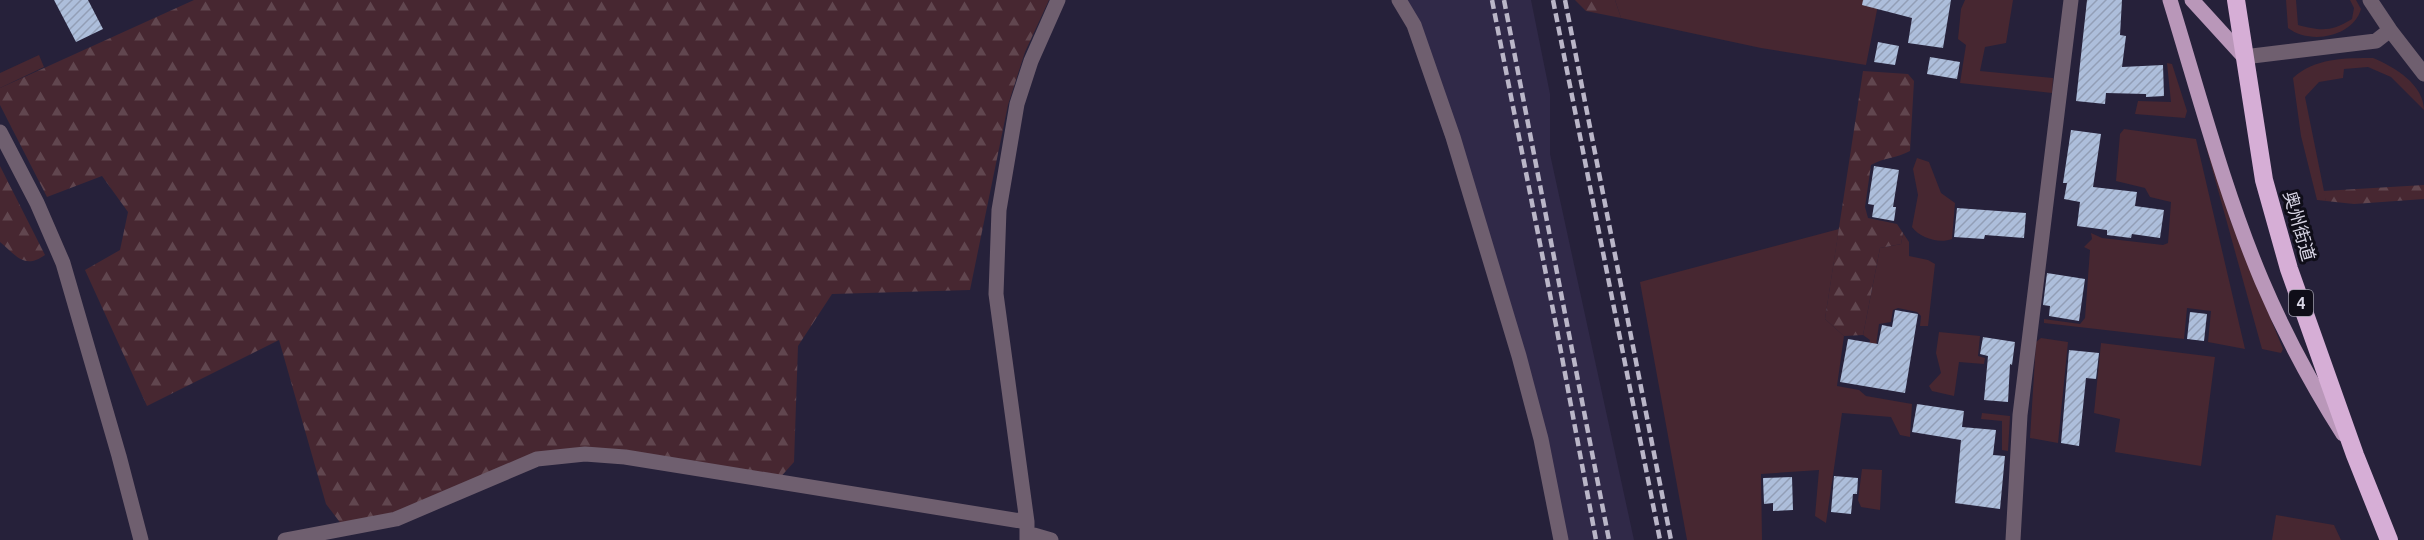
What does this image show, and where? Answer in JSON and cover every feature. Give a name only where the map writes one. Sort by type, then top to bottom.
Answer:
[{"type":"highway","name":"4","points":[[2236,0],[2244,57]]},
{"type":"highway","name":"4","points":[[2244,57],[2248,0]]},
{"type":"highway","name":"奥州街道","points":[[2244,57],[2264,180],[2289,269],[2355,455],[2389,540]]},
{"type":"main road","points":[[2170,0],[2222,168],[2262,280],[2290,344],[2355,455]]},
{"type":"main road","points":[[2192,0],[2244,57]]},
{"type":"street","points":[[1027,532],[996,294],[999,210],[1017,104],[1031,61],[1058,0]]},
{"type":"street","points":[[1400,0],[1414,25],[1453,137],[1519,356],[1541,440],[1562,540]]},
{"type":"street","points":[[2013,540],[2020,415],[2071,0]]},
{"type":"street","points":[[2370,0],[2424,74]]},
{"type":"street","points":[[2244,57],[2376,41],[2390,30]]},
{"type":"street","points":[[0,132],[37,203],[63,262],[141,540]]},
{"type":"street","points":[[285,540],[396,519],[537,459],[585,454],[625,457],[1027,532],[1051,540]]},
{"type":"shaded area","points":[[1399,0],[1531,0],[1550,94],[1550,154],[1634,540],[1561,540],[1519,356]]},
{"type":"green space","points":[[194,0],[1049,0],[1025,52],[1008,105],[970,290],[832,294],[798,346],[794,462],[777,481],[623,457],[537,459],[397,519],[345,529],[326,504],[279,340],[147,406],[85,270],[120,250],[128,212],[102,176],[47,197],[0,105],[0,88]]},
{"type":"green space","points":[[1575,0],[1615,0],[1621,18],[1586,11]]},
{"type":"green space","points":[[1615,0],[1879,0],[1866,65],[1761,48],[1621,18]]},
{"type":"green space","points":[[1965,0],[2013,0],[2006,43],[1985,47],[1980,71],[2053,78],[2052,93],[1960,83],[1966,45],[1958,39],[1961,9]]},
{"type":"green space","points":[[2286,0],[2296,0],[2298,25],[2313,28],[2332,28],[2352,19],[2354,8],[2350,0],[2356,0],[2361,9],[2356,19],[2340,32],[2319,37],[2308,36],[2288,28]]},
{"type":"green space","points":[[39,55],[44,67],[0,88],[0,73]]},
{"type":"green space","points":[[2373,58],[2390,66],[2414,85],[2423,101],[2424,110],[2391,77],[2368,67],[2344,69],[2343,78],[2319,82],[2305,97],[2326,201],[2317,200],[2301,136],[2293,78],[2310,66],[2330,60]]},
{"type":"green space","points":[[2167,63],[2172,64],[2187,111],[2185,118],[2135,114],[2138,101],[2171,102]]},
{"type":"green space","points":[[1863,71],[1908,74],[1914,81],[1910,151],[1871,165],[1865,207],[1868,218],[1897,224],[1903,233],[1901,244],[1880,248],[1863,335],[1844,336],[1825,319]]},
{"type":"green space","points":[[2124,129],[2196,139],[2245,349],[2208,342],[2211,311],[2187,308],[2184,339],[2044,323],[2044,319],[2080,324],[2085,318],[2090,250],[2084,247],[2092,239],[2091,233],[2102,238],[2163,245],[2168,243],[2171,202],[2150,197],[2145,188],[2116,181],[2120,134]]},
{"type":"green space","points":[[2205,143],[2208,143],[2230,219],[2283,349],[2281,353],[2262,349]]},
{"type":"green space","points":[[1917,158],[1929,162],[1941,193],[1955,203],[1952,239],[1941,241],[1930,239],[1912,227],[1918,195],[1913,169]]},
{"type":"green space","points":[[0,166],[45,255],[38,259],[26,261],[21,259],[0,242]]},
{"type":"green space","points":[[2424,185],[2424,199],[2354,204],[2326,201],[2323,191]]},
{"type":"green space","points":[[1839,229],[1825,319],[1844,336],[1837,386],[1859,390],[1866,396],[1912,404],[1910,437],[1900,435],[1891,417],[1842,413],[1826,523],[1815,516],[1819,470],[1761,474],[1762,540],[1687,540],[1640,282]]},
{"type":"green space","points":[[1903,233],[1909,242],[1909,256],[1935,264],[1928,326],[1920,326],[1921,316],[1917,312],[1898,308],[1893,310],[1891,322],[1879,324],[1873,368],[1865,367],[1870,340],[1863,335],[1880,248],[1901,244]]},
{"type":"green space","points":[[1939,332],[1980,336],[1978,356],[1985,358],[1984,364],[1959,362],[1954,396],[1932,391],[1929,386],[1941,373],[1936,353]]},
{"type":"green space","points":[[2041,338],[2068,342],[2058,443],[2030,438],[2036,342]]},
{"type":"green space","points":[[2101,343],[2215,357],[2201,466],[2115,452],[2120,419],[2094,413]]},
{"type":"green space","points":[[1982,413],[2010,416],[2008,451],[2002,450],[2002,421],[1981,419]]},
{"type":"green space","points":[[1862,469],[1882,470],[1880,510],[1861,507],[1858,500]]},
{"type":"green space","points":[[2276,515],[2334,525],[2341,540],[2272,540]]},
{"type":"building","points":[[54,0],[88,0],[103,29],[76,42]]},
{"type":"building","points":[[1863,0],[1951,0],[1943,48],[1908,43],[1912,18],[1862,5]]},
{"type":"building","points":[[2087,0],[2122,0],[2120,35],[2126,36],[2122,67],[2163,65],[2164,96],[2146,97],[2146,94],[2106,93],[2105,104],[2076,101]]},
{"type":"building","points":[[1878,42],[1899,46],[1895,65],[1874,62]]},
{"type":"building","points":[[1930,57],[1960,62],[1957,79],[1927,74]]},
{"type":"building","points":[[2071,130],[2101,134],[2093,187],[2137,192],[2135,206],[2164,210],[2160,238],[2132,234],[2131,238],[2107,235],[2107,230],[2077,226],[2080,202],[2064,199],[2067,183],[2063,183]]},
{"type":"building","points":[[1874,166],[1899,170],[1893,207],[1896,207],[1894,221],[1872,217],[1874,205],[1868,204]]},
{"type":"building","points":[[1957,208],[2026,213],[2024,238],[1985,235],[1984,239],[1954,237]]},
{"type":"building","points":[[2047,273],[2085,279],[2079,321],[2049,316],[2050,306],[2043,305]]},
{"type":"building","points":[[1895,310],[1918,314],[1905,393],[1840,382],[1848,339],[1878,344],[1882,325],[1892,327]]},
{"type":"building","points":[[2190,312],[2207,314],[2204,341],[2187,339]]},
{"type":"building","points":[[1983,337],[2015,342],[2012,365],[2010,364],[2008,402],[1984,400],[1988,356],[1980,354]]},
{"type":"building","points":[[2069,350],[2099,353],[2096,379],[2086,378],[2079,446],[2061,443]]},
{"type":"building","points":[[1917,404],[1964,411],[1962,427],[1996,430],[1993,455],[2005,456],[2000,509],[1955,503],[1961,440],[1912,432]]},
{"type":"building","points":[[1834,476],[1858,478],[1857,494],[1853,494],[1851,514],[1831,512]]},
{"type":"building","points":[[1792,477],[1793,510],[1773,511],[1773,503],[1764,504],[1763,478]]},
{"type":"railway","points":[[1492,0],[1596,540]]},
{"type":"railway","points":[[1504,0],[1609,540]]},
{"type":"railway","points":[[1553,0],[1660,540]]},
{"type":"railway","points":[[1565,0],[1671,540]]}]
